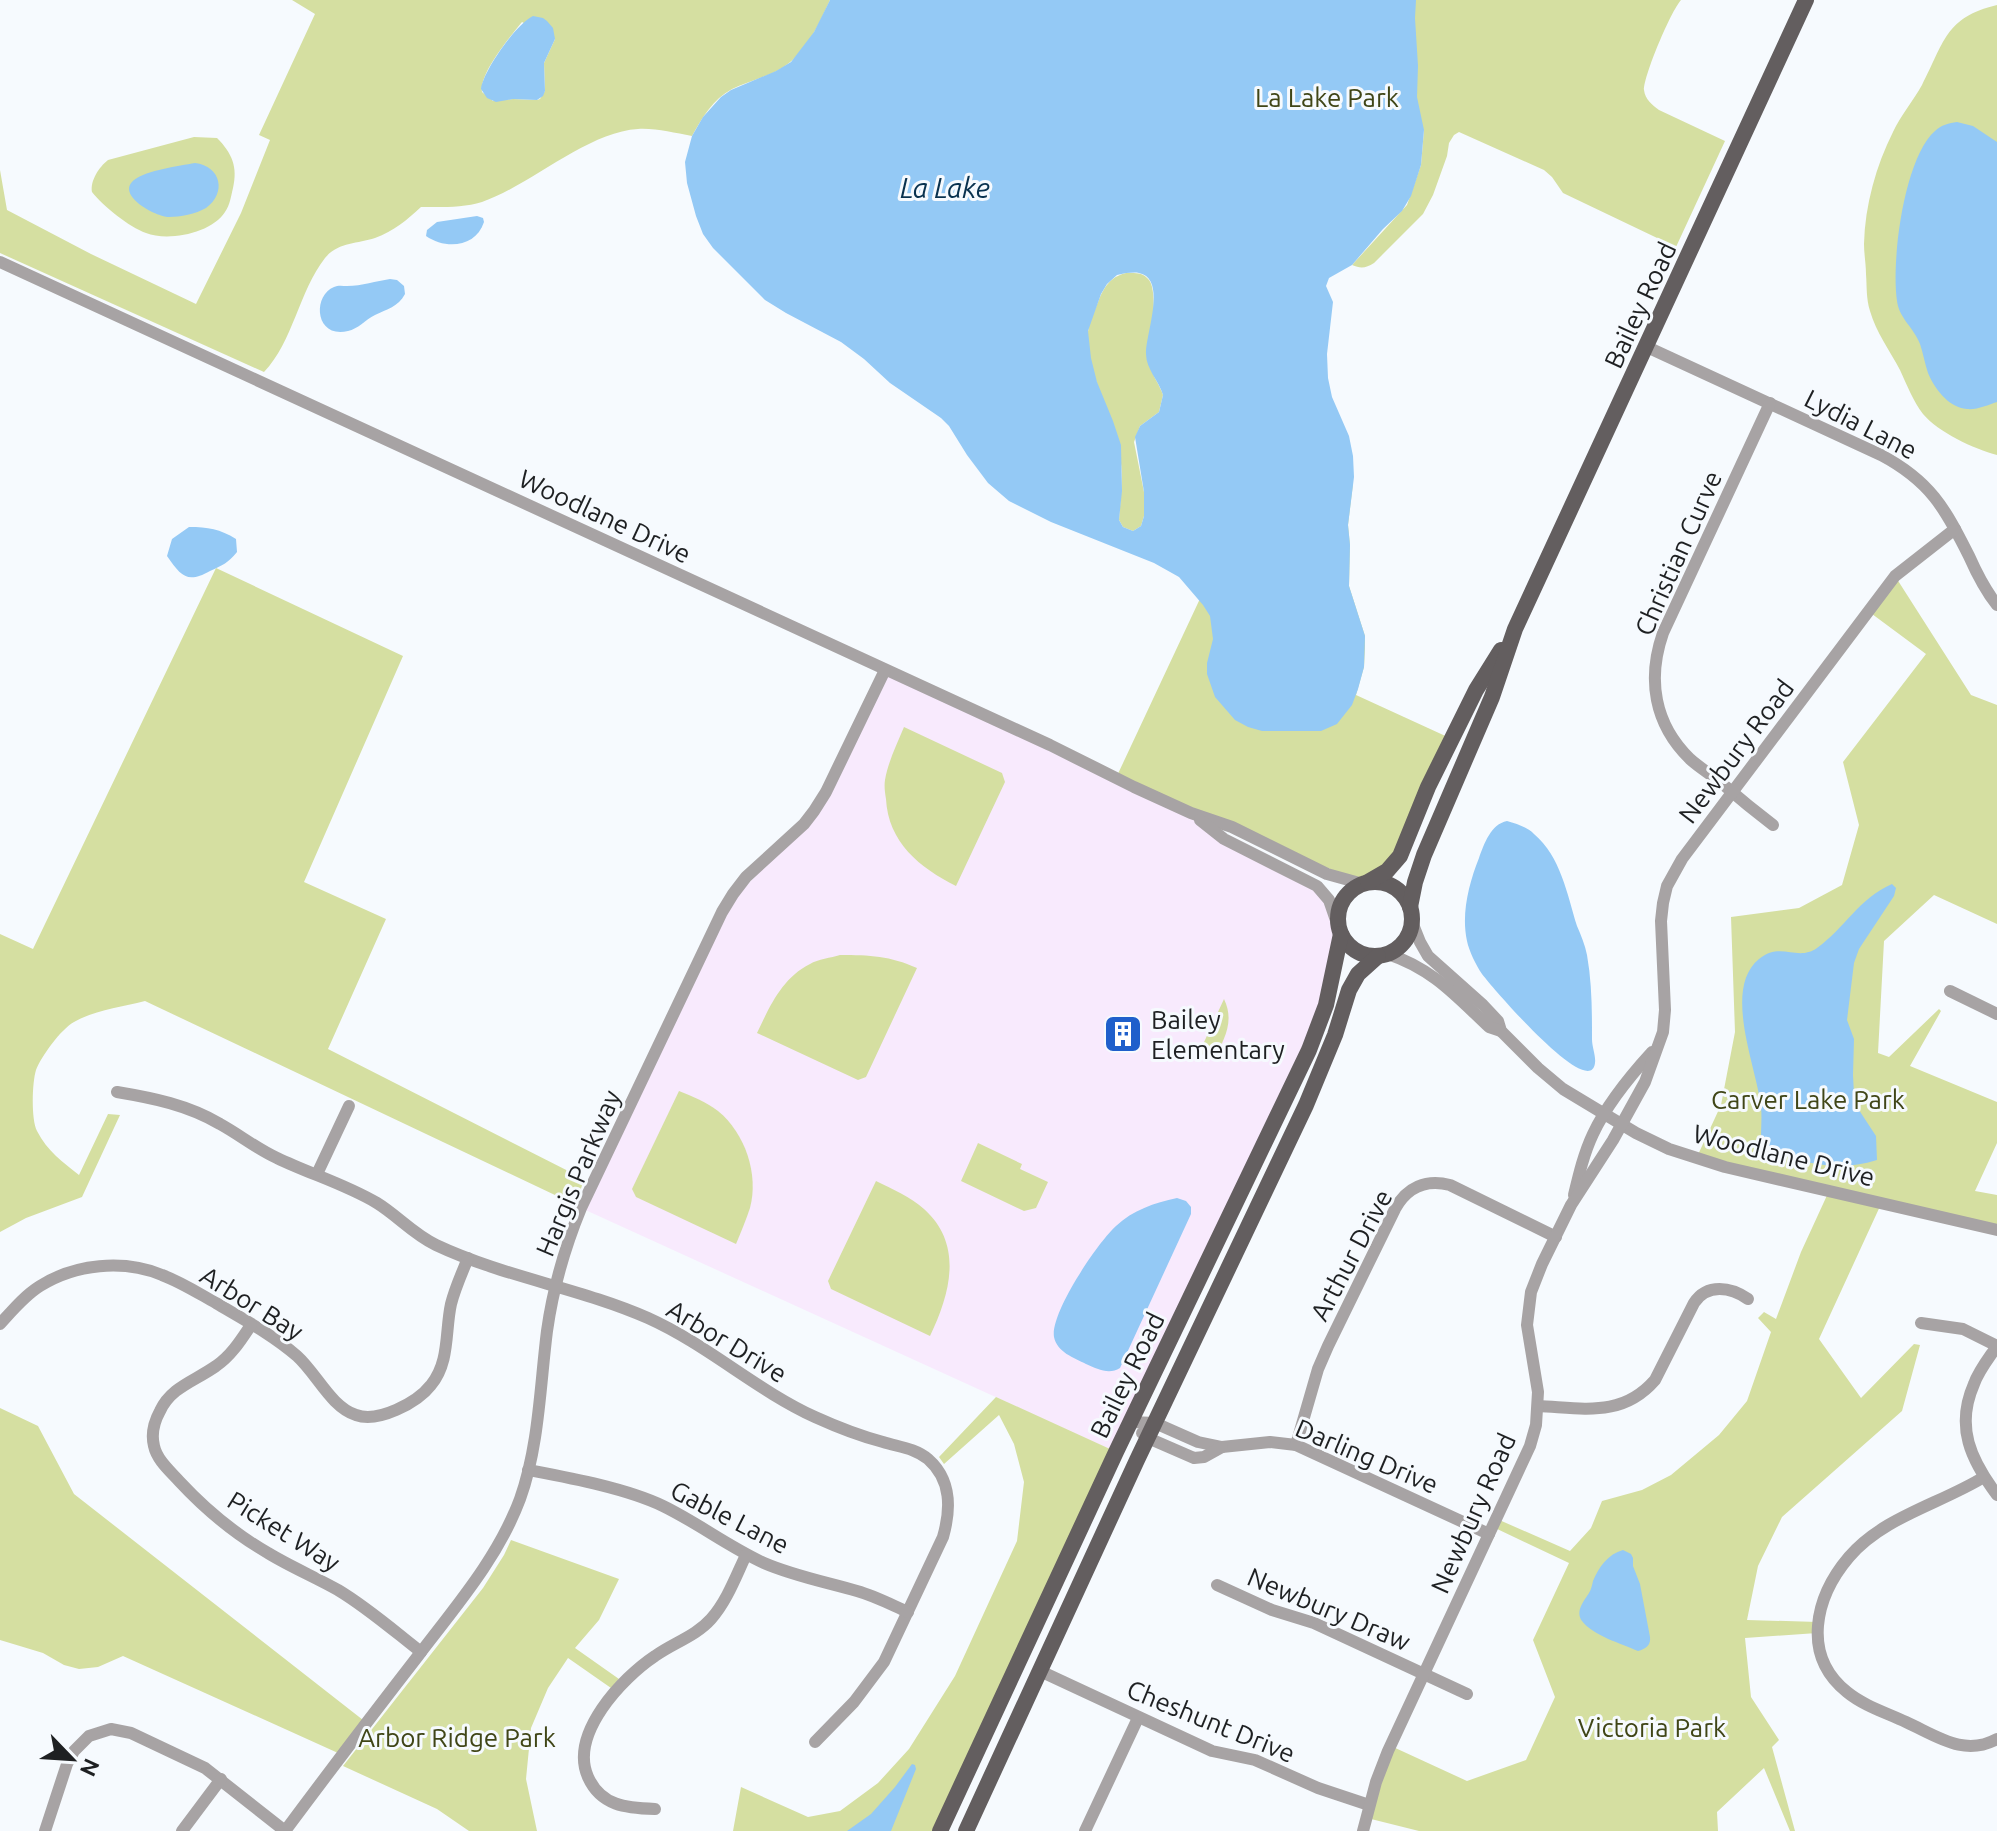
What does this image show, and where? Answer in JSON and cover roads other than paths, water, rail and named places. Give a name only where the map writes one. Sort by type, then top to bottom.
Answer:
[{"type":"main road","name":"Bailey Road","points":[[1411,914],[1415,882],[1426,847],[1492,697],[1515,629],[1806,0]]},
{"type":"main road","name":"Bailey Road","points":[[1366,883],[1387,871],[1400,856],[1428,787],[1476,690],[1515,629]]},
{"type":"main road","points":[[1366,883],[1383,883],[1396,889],[1407,900],[1411,914],[1409,932],[1404,941],[1397,949],[1383,955],[1369,956],[1352,948],[1340,932],[1337,920],[1347,894],[1366,883]]},
{"type":"main road","name":"Bailey Road","points":[[940,1831],[1309,1050],[1326,1005],[1340,932]]},
{"type":"main road","name":"Bailey Road","points":[[966,1831],[1306,1105],[1326,1059],[1349,990],[1358,974],[1383,955]]},
{"type":"street","name":"Woodlane Drive","points":[[0,262],[1050,745],[1191,813],[1232,827],[1327,874],[1366,883]]},
{"type":"street","name":"Lydia Lane","points":[[1647,347],[1908,470],[1943,508],[1980,581],[1997,605]]},
{"type":"street","name":"Christian Curve","points":[[1770,403],[1663,633],[1654,675],[1659,711],[1671,735],[1692,761],[1773,825]]},
{"type":"street","name":"Newbury Road","points":[[1363,1831],[1388,1751],[1530,1446],[1538,1406],[1527,1325],[1528,1307],[1536,1277],[1571,1205],[1622,1125],[1645,1082],[1663,1032],[1661,921],[1667,886],[1682,859],[1895,576],[1955,529]]},
{"type":"street","name":"Hargis Parkway","points":[[285,1831],[493,1556],[512,1517],[528,1470],[555,1287],[581,1208],[722,912],[746,877],[814,811],[885,670]]},
{"type":"street","name":"Woodlane Drive","points":[[1191,813],[1224,839],[1317,886],[1329,900],[1340,932]]},
{"type":"street","name":"Woodlane Drive","points":[[1411,914],[1428,956],[1483,1005],[1498,1021],[1501,1031]]},
{"type":"street","name":"Woodlane Drive","points":[[1383,955],[1405,960],[1435,976],[1489,1027],[1501,1031],[1563,1089],[1669,1149],[1725,1167],[1997,1230]]},
{"type":"street","points":[[1950,991],[1997,1014]]},
{"type":"street","name":"Newbury Road","points":[[1571,1205],[1589,1142],[1604,1114],[1632,1074],[1657,1047]]},
{"type":"street","name":"Arbor Drive","points":[[117,1092],[175,1103],[201,1114],[267,1153],[380,1205],[414,1233],[435,1245],[648,1318],[691,1341],[785,1402],[840,1428],[908,1448],[926,1457],[943,1479],[949,1500],[943,1537],[884,1662],[854,1702],[815,1742]]},
{"type":"street","points":[[317,1174],[349,1106]]},
{"type":"street","name":"Arthur Drive","points":[[1296,1445],[1318,1369],[1328,1346],[1395,1209],[1408,1192],[1423,1184],[1450,1185],[1556,1237]]},
{"type":"street","name":"Arbor Bay","points":[[0,1324],[29,1294],[55,1279],[89,1267],[142,1269],[161,1274],[191,1289],[271,1335],[312,1371],[342,1409],[368,1418],[404,1405],[422,1394],[438,1375],[445,1355],[452,1303],[468,1258]]},
{"type":"street","points":[[1538,1406],[1601,1409],[1612,1408],[1635,1398],[1661,1371],[1700,1295],[1723,1289],[1736,1291],[1748,1299]]},
{"type":"street","points":[[1921,1323],[1963,1329],[1997,1346],[1975,1380],[1966,1412],[1970,1448],[1976,1464],[1997,1495]]},
{"type":"street","name":"Picket Way","points":[[251,1325],[232,1352],[178,1389],[163,1404],[153,1430],[156,1453],[181,1483],[228,1526],[266,1552],[339,1591],[421,1652]]},
{"type":"street","name":"Darling Drive","points":[[1131,1422],[1155,1423],[1192,1439],[1222,1447],[1270,1442],[1296,1445],[1489,1534]]},
{"type":"street","name":"Darling Drive","points":[[1131,1422],[1148,1438],[1194,1458],[1204,1457],[1222,1447]]},
{"type":"street","name":"Gable Lane","points":[[528,1470],[648,1499],[746,1555],[794,1574],[860,1592],[908,1612]]},
{"type":"street","points":[[1984,1477],[1885,1527],[1857,1549],[1827,1592],[1819,1613],[1817,1636],[1829,1672],[1857,1700],[1954,1744],[1975,1746],[1997,1739]]},
{"type":"street","points":[[655,1809],[614,1804],[595,1788],[585,1769],[587,1737],[610,1699],[640,1667],[696,1632],[714,1616],[746,1555]]},
{"type":"street","name":"Newbury Draw","points":[[1217,1585],[1272,1610],[1314,1623],[1467,1694]]},
{"type":"street","name":"Cheshunt Drive","points":[[1040,1671],[1212,1751],[1255,1760],[1318,1788],[1369,1805]]},
{"type":"street","points":[[1085,1831],[1138,1718]]},
{"type":"street","points":[[45,1831],[72,1754],[82,1741],[101,1731],[118,1730],[195,1762],[285,1831]]},
{"type":"street","points":[[182,1831],[221,1779]]},
{"type":"water","name":"La Lake","points":[[830,0],[1416,0],[1417,97],[1424,130],[1421,165],[1411,196],[1402,211],[1352,265],[1329,278],[1326,286],[1333,302],[1327,354],[1328,378],[1353,456],[1354,477],[1348,525],[1349,586],[1365,636],[1364,667],[1358,689],[1352,705],[1337,724],[1321,731],[1262,731],[1235,720],[1215,697],[1207,674],[1213,639],[1210,616],[1179,577],[1154,563],[1051,522],[1009,501],[988,483],[941,418],[890,383],[841,342],[765,300],[713,248],[703,234],[687,183],[685,162],[692,136],[703,117],[721,97],[791,62],[814,32]],"holes":[[[1128,273],[1148,277],[1152,286],[1153,309],[1146,354],[1163,395],[1159,412],[1140,426],[1135,437],[1144,492],[1144,516],[1141,526],[1133,531],[1123,527],[1119,520],[1121,445],[1097,382],[1088,331],[1107,284],[1117,275]]]},
{"type":"water","points":[[533,16],[547,21],[553,28],[555,39],[544,63],[543,96],[537,100],[496,102],[487,98],[481,89],[494,60],[510,38]]},
{"type":"water","points":[[1957,122],[1973,126],[1997,142],[1997,402],[1971,409],[1954,405],[1934,385],[1917,338],[1898,307],[1896,283],[1902,211],[1915,163],[1924,144],[1935,131]]},
{"type":"water","points":[[195,163],[211,169],[218,181],[217,195],[206,208],[169,217],[147,209],[133,198],[130,186],[134,180],[163,169]]},
{"type":"water","points":[[477,216],[484,222],[480,230],[460,244],[442,243],[426,236],[427,230],[437,222]]},
{"type":"water","points":[[390,279],[404,286],[405,294],[396,305],[348,331],[337,332],[323,323],[320,315],[322,299],[334,287]]},
{"type":"water","points":[[189,527],[214,529],[236,539],[237,552],[225,563],[202,575],[185,576],[167,556],[172,539]]},
{"type":"water","points":[[1507,821],[1528,829],[1543,843],[1557,865],[1566,889],[1589,966],[1595,1063],[1589,1071],[1576,1067],[1559,1055],[1520,1017],[1482,974],[1469,949],[1465,920],[1472,878],[1489,835]]},
{"type":"water","points":[[1892,884],[1896,888],[1894,896],[1859,949],[1854,963],[1847,1020],[1854,1039],[1854,1094],[1857,1107],[1876,1136],[1877,1160],[1829,1166],[1785,1155],[1761,1138],[1761,1107],[1742,1009],[1748,972],[1767,954],[1782,951],[1803,953],[1817,948],[1870,898]]},
{"type":"water","points":[[1177,1198],[1186,1201],[1191,1207],[1191,1214],[1120,1368],[1103,1370],[1067,1354],[1056,1342],[1055,1326],[1067,1296],[1087,1262],[1123,1220],[1144,1208]]},
{"type":"water","points":[[1623,1550],[1633,1558],[1650,1637],[1647,1646],[1638,1651],[1593,1631],[1579,1614],[1601,1566]]},
{"type":"water","points":[[912,1764],[916,1769],[891,1831],[847,1831],[871,1814]]},
{"type":"place","name":"Bailey Elementary","points":[[1123,1034]]},
{"type":"park label","name":"La Lake Park","points":[[1327,97]]},
{"type":"park label","name":"Carver Lake Park","points":[[1808,1099]]},
{"type":"park label","name":"Victoria Park","points":[[1652,1727]]},
{"type":"park label","name":"Arbor Ridge Park","points":[[457,1737]]}]
